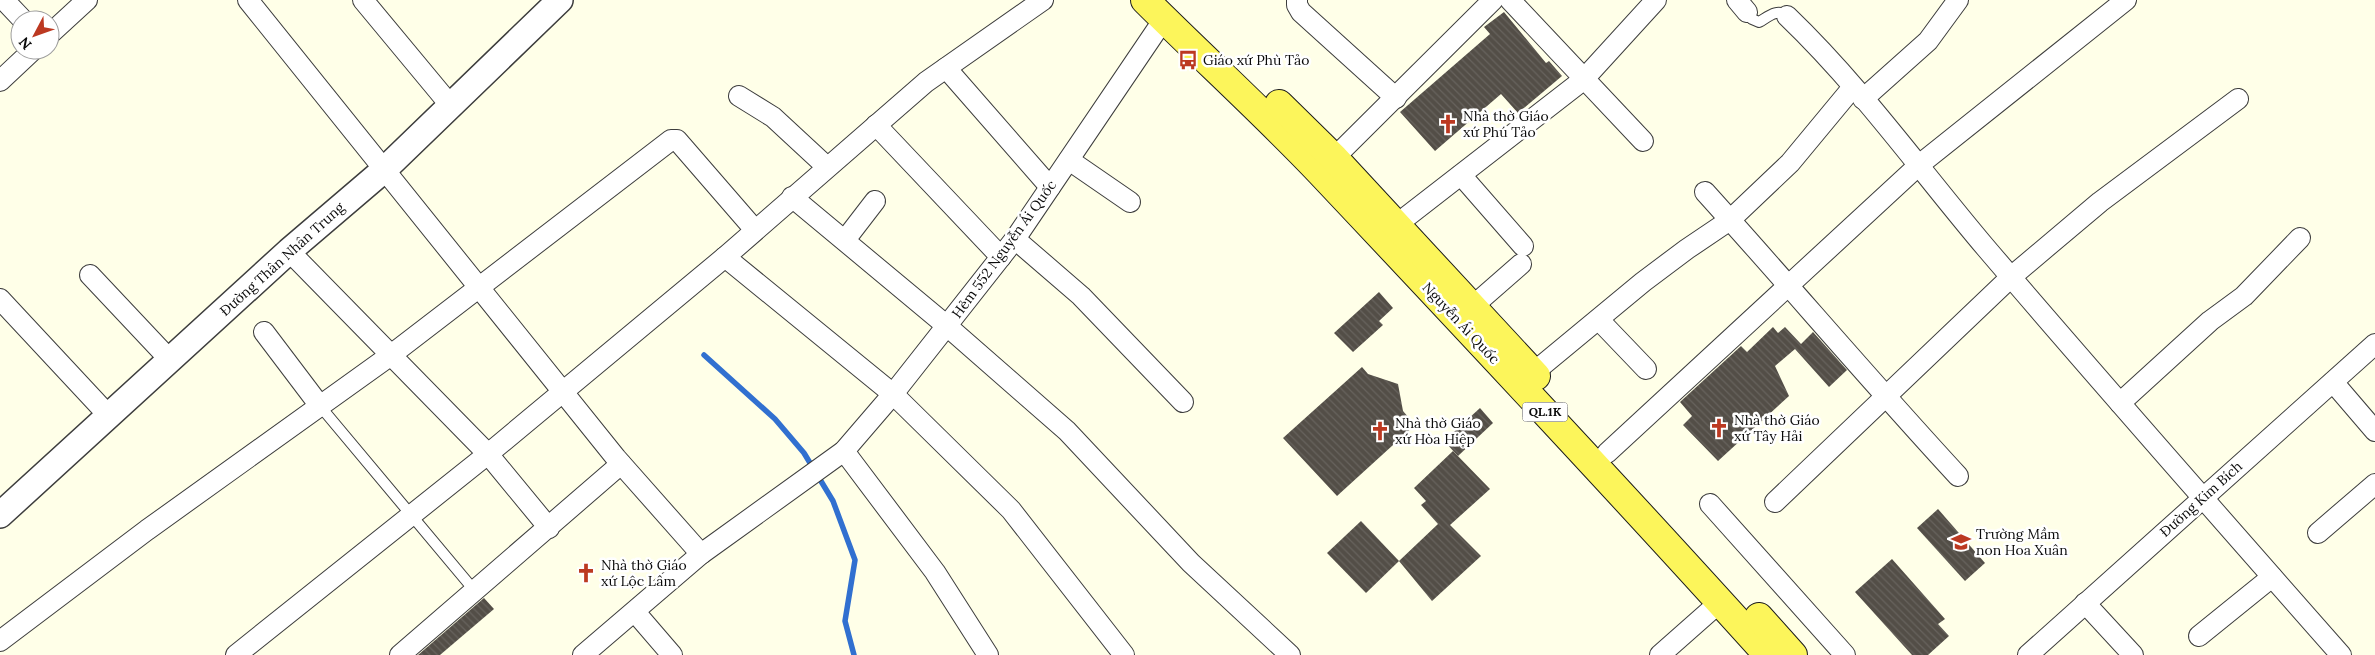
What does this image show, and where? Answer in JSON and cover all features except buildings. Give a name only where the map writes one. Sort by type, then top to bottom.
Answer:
[{"type":"main road","name":"Nguyễn Ái Quốc","points":[[1160,6],[1243,94],[1327,165],[1768,655]]},
{"type":"main road","name":"Nguyễn Ái Quốc","points":[[1327,165],[1353,178],[1793,655]]},
{"type":"street","points":[[4,0],[14,10]]},
{"type":"street","points":[[60,25],[87,0]]},
{"type":"street","points":[[248,0],[621,464],[701,554]]},
{"type":"street","points":[[363,0],[451,106]]},
{"type":"street","name":"Đường Thân Nhân Trung","points":[[0,515],[289,251],[385,169],[560,0]]},
{"type":"street","points":[[236,655],[488,454],[725,257],[926,82],[1043,0]]},
{"type":"street","points":[[1297,0],[1297,5],[1301,12],[1396,98]]},
{"type":"street","points":[[1327,165],[1493,0]]},
{"type":"street","points":[[1510,0],[1583,80],[1643,141]]},
{"type":"street","points":[[1396,225],[1583,80],[1656,0]]},
{"type":"street","points":[[1533,373],[1687,249],[1730,220],[1790,164],[1858,93],[1928,41],[1958,0]]},
{"type":"street","points":[[1607,452],[1672,395],[1786,285],[1919,164],[2126,0]]},
{"type":"street","name":"Hẻm 552 Nguyễn Ái Quốc","points":[[583,655],[701,554],[844,451],[893,394],[1015,239],[1068,160],[1160,6]]},
{"type":"street","points":[[1787,16],[1858,93],[2120,403],[2341,655]]},
{"type":"street","points":[[0,81],[22,60]]},
{"type":"street","points":[[946,68],[1050,187]]},
{"type":"street","points":[[739,96],[773,118],[827,167]]},
{"type":"street","points":[[1775,502],[2011,276],[2100,202],[2238,99]]},
{"type":"street","points":[[876,125],[1001,257]]},
{"type":"street","points":[[0,641],[147,530],[391,355],[674,139],[755,230]]},
{"type":"street","points":[[1068,160],[1130,202]]},
{"type":"street","points":[[1461,175],[1522,255],[1473,306]]},
{"type":"street","points":[[1704,192],[1884,396],[1958,476]]},
{"type":"street","points":[[792,197],[947,326],[1067,431],[1191,563],[1290,655]]},
{"type":"street","points":[[845,240],[875,201]]},
{"type":"street","points":[[2120,403],[2210,321],[2244,296],[2300,238]]},
{"type":"street","points":[[1015,239],[1081,296],[1183,402]]},
{"type":"street","points":[[289,251],[488,454],[549,528]]},
{"type":"street","points":[[725,257],[893,394],[1011,510],[1124,655]]},
{"type":"street","points":[[90,275],[170,360]]},
{"type":"street","points":[[0,299],[108,416]]},
{"type":"street","points":[[1599,320],[1646,369]]},
{"type":"street","points":[[264,332],[320,406]]},
{"type":"street","name":"Đường Kim Bích","points":[[2028,655],[2375,344]]},
{"type":"street","points":[[2333,382],[2375,431]]},
{"type":"street","points":[[844,451],[935,572],[988,655]]},
{"type":"street","points":[[400,655],[621,464]]},
{"type":"street","points":[[2318,533],[2375,484]]},
{"type":"street","points":[[1710,504],[1845,655]]},
{"type":"street","points":[[2199,636],[2272,577]]},
{"type":"street","points":[[1660,655],[1720,602]]},
{"type":"street","points":[[2085,603],[2133,655]]},
{"type":"street","points":[[634,612],[672,655]]},
{"type":"lane","points":[[1742,6],[1752,19],[1759,22],[1773,14],[1780,13],[1787,16]]},
{"type":"lane","points":[[320,406],[474,590]]},
{"type":"waterway","points":[[704,355],[775,419],[804,453],[833,501],[855,560],[845,621],[854,655]]},
{"type":"place","name":"Giáo xứ Phù Tảo","points":[[1188,60]]},
{"type":"place","name":"Nhà thờ Giáo xứ Phú Tảo","points":[[1448,124]]},
{"type":"place","name":"Nhà thờ Giáo xứ Tây Hải","points":[[1719,428]]},
{"type":"place","name":"Nhà thờ Giáo xứ Hòa Hiệp","points":[[1380,431]]},
{"type":"place","name":"Trường Mầm non Hoa Xuân","points":[[1961,542]]},
{"type":"place","name":"Nhà thờ Giáo xứ Lộc Lâm","points":[[586,573]]}]
